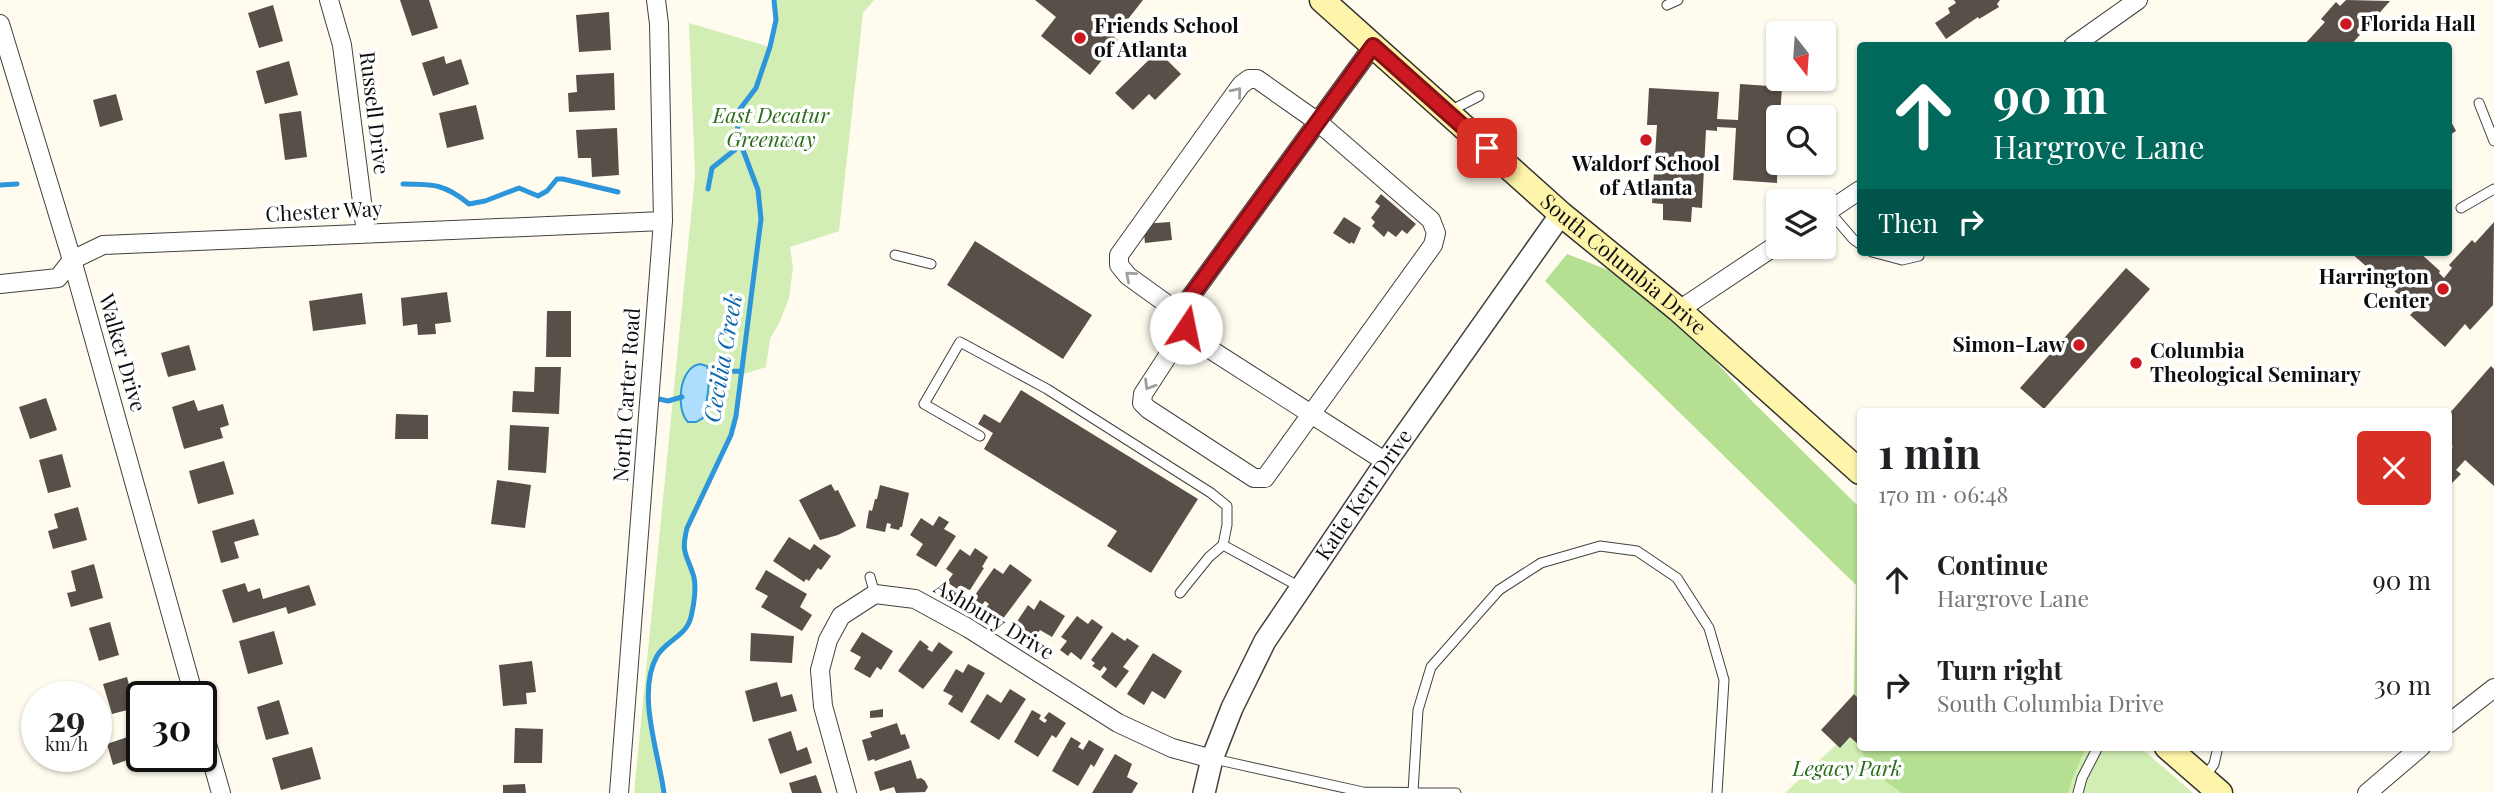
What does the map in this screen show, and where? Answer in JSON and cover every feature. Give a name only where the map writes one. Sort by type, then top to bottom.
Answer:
[{"type":"main road","name":"South Columbia Drive","points":[[1322,0],[1561,215],[1679,310],[1857,469]]},
{"type":"main road","points":[[2172,751],[2212,786]]},
{"type":"street","name":"Russell Drive","points":[[329,0],[342,45],[366,233]]},
{"type":"street","name":"North Carter Road","points":[[619,793],[663,221],[659,24],[656,0]]},
{"type":"street","points":[[2079,42],[2138,0]]},
{"type":"street","name":"Walker Drive","points":[[0,24],[72,260],[190,681]]},
{"type":"street","points":[[1373,46],[1318,122],[1186,303],[1185,322],[1143,394],[1142,403],[1148,409],[1254,478],[1265,478],[1311,415],[1433,245],[1436,233],[1431,220],[1318,122],[1257,79],[1249,79],[1241,85],[1119,255],[1119,265],[1128,276],[1185,322],[1194,340],[1311,415],[1386,461]]},
{"type":"street","points":[[1836,206],[1857,192]]},
{"type":"street","name":"Katie Kerr Drive","points":[[1204,793],[1212,759],[1231,708],[1265,641],[1386,461],[1561,215]]},
{"type":"street","name":"Chester Way","points":[[0,284],[58,278],[72,260],[103,245],[663,221]]},
{"type":"street","points":[[1679,310],[1766,252]]},
{"type":"street","name":"Ashbury Drive","points":[[847,793],[823,706],[820,670],[828,640],[841,615],[872,585],[915,599],[968,628],[1118,723],[1172,748],[1212,759]]},
{"type":"street","points":[[2452,721],[2494,688]]},
{"type":"street","points":[[2367,793],[2415,751]]},
{"type":"street","points":[[215,772],[221,793]]},
{"type":"lane","points":[[1667,5],[1678,0]]},
{"type":"lane","points":[[1448,113],[1479,96]]},
{"type":"lane","points":[[2479,103],[2494,141]]},
{"type":"lane","points":[[2461,208],[2494,189]]},
{"type":"lane","points":[[1836,223],[1857,242]]},
{"type":"lane","points":[[895,255],[931,264]]},
{"type":"lane","points":[[1887,256],[1902,260],[1919,256]]},
{"type":"lane","points":[[980,436],[924,404],[960,342],[1047,389],[1211,493],[1227,506],[1223,544],[1180,593]]},
{"type":"lane","points":[[1223,544],[1300,587]]},
{"type":"lane","points":[[1413,792],[1418,710],[1431,667],[1499,590],[1541,563],[1600,546],[1637,551],[1676,578],[1709,628],[1724,681],[1717,793]]},
{"type":"lane","points":[[2078,793],[2082,778],[2096,751]]},
{"type":"lane","points":[[2212,786],[2217,751]]},
{"type":"lane","points":[[1212,759],[1363,792],[1456,793]]},
{"type":"green space","name":"East Decatur Greenway","points":[[774,0],[874,0],[863,13],[839,231],[790,247],[793,267],[789,299],[770,339],[766,367],[741,375],[731,435],[685,536],[685,552],[695,584],[691,617],[685,629],[661,650],[651,671],[651,724],[664,793],[634,793],[695,175],[689,23],[770,47],[776,20]]},
{"type":"green space","points":[[1567,254],[1608,270],[1684,327],[1750,399],[1857,505],[1857,697],[1854,694],[1856,585],[1545,281]]},
{"type":"green space","name":"Legacy Park","points":[[1857,725],[1857,751],[2145,751],[2193,793],[1785,793]]},
{"type":"green space","points":[[1862,751],[2084,751],[2068,793],[1902,793],[1873,772]]},
{"type":"water","points":[[700,364],[707,366],[708,372],[706,405],[703,418],[688,422],[681,408],[681,389],[687,372]]},
{"type":"building","points":[[400,0],[429,0],[438,28],[412,36]]},
{"type":"building","name":"Friends School of Atlanta","points":[[1035,0],[1143,0],[1114,37],[1118,40],[1090,75],[1041,36],[1056,17]]},
{"type":"building","points":[[1954,0],[2000,0],[1997,4],[1999,7],[1979,19],[1978,17],[1946,39],[1935,23],[1950,13],[1948,8],[1956,3]]},
{"type":"building","name":"Florida Hall","points":[[2346,0],[2390,1],[2354,42],[2307,42],[2325,22],[2321,19],[2336,2],[2340,6]]},
{"type":"building","points":[[273,5],[283,41],[259,48],[248,13]]},
{"type":"building","points":[[609,12],[611,50],[579,52],[576,15]]},
{"type":"building","points":[[1158,51],[1181,74],[1155,100],[1149,94],[1133,110],[1115,93]]},
{"type":"building","points":[[444,56],[446,64],[461,59],[469,84],[433,96],[422,63]]},
{"type":"building","points":[[289,61],[298,95],[265,104],[256,71]]},
{"type":"building","points":[[614,73],[615,110],[569,112],[568,93],[577,92],[576,75]]},
{"type":"building","points":[[1740,84],[1766,86],[1766,91],[1782,91],[1781,105],[1766,105],[1766,175],[1777,175],[1777,183],[1733,180],[1736,128],[1717,127],[1717,131],[1706,130],[1702,208],[1692,207],[1691,222],[1663,220],[1663,204],[1652,203],[1657,125],[1647,125],[1649,88],[1719,92],[1717,119],[1738,120]]},
{"type":"building","points":[[116,94],[123,120],[100,127],[93,100]]},
{"type":"building","points":[[476,105],[484,139],[447,148],[439,113]]},
{"type":"building","points":[[301,111],[307,157],[285,160],[279,114]]},
{"type":"building","points":[[617,128],[619,175],[592,177],[591,158],[578,158],[576,130]]},
{"type":"building","points":[[1381,194],[1416,224],[1407,234],[1402,230],[1396,237],[1388,231],[1384,237],[1372,226],[1375,222],[1371,218],[1380,206],[1375,202]]},
{"type":"building","points":[[1344,217],[1361,228],[1354,244],[1333,233]]},
{"type":"building","points":[[1170,222],[1172,240],[1145,243],[1143,224]]},
{"type":"building","name":"Harrington Center","points":[[2494,222],[2493,305],[2470,330],[2465,324],[2445,347],[2410,315],[2417,308],[2410,305],[2355,256],[2423,256],[2444,278],[2452,268],[2449,265],[2472,240],[2475,243]]},
{"type":"building","points":[[975,241],[1092,315],[1063,359],[947,285]]},
{"type":"building","name":"Simon-Law","points":[[2126,268],[2150,289],[2045,408],[2020,388]]},
{"type":"building","points":[[447,292],[451,322],[435,324],[436,334],[418,335],[417,324],[403,326],[401,298]]},
{"type":"building","points":[[362,293],[366,324],[313,331],[309,301]]},
{"type":"building","points":[[547,311],[571,311],[571,357],[546,357]]},
{"type":"building","points":[[189,345],[196,370],[168,377],[161,353]]},
{"type":"building","points":[[2491,366],[2494,369],[2494,486],[2465,460],[2456,470],[2461,474],[2452,483],[2452,410]]},
{"type":"building","points":[[535,367],[561,367],[559,414],[512,412],[513,391],[534,392]]},
{"type":"building","points":[[1021,390],[1198,499],[1151,573],[1107,546],[1117,531],[984,449],[993,433],[978,424],[984,414],[1000,423]]},
{"type":"building","points":[[46,398],[57,430],[30,439],[19,407]]},
{"type":"building","points":[[194,400],[198,411],[223,404],[229,425],[220,428],[223,438],[184,449],[172,407]]},
{"type":"building","points":[[396,414],[428,415],[428,439],[395,439]]},
{"type":"building","points":[[510,425],[549,427],[546,473],[508,470]]},
{"type":"building","points":[[62,454],[71,487],[48,493],[39,460]]},
{"type":"building","points":[[224,461],[234,494],[198,504],[189,471]]},
{"type":"building","points":[[497,480],[531,485],[525,528],[491,524]]},
{"type":"building","points":[[831,484],[835,491],[838,490],[856,526],[820,540],[799,500]]},
{"type":"building","points":[[880,485],[909,493],[902,527],[899,530],[890,528],[891,524],[887,523],[885,532],[866,528],[869,510],[872,511]]},
{"type":"building","points":[[78,507],[87,540],[53,549],[48,531],[58,528],[54,514]]},
{"type":"building","points":[[939,516],[949,522],[944,529],[956,536],[936,567],[916,555],[923,544],[910,535],[921,518],[933,526]]},
{"type":"building","points":[[254,519],[259,535],[234,542],[239,558],[221,563],[212,531]]},
{"type":"building","points":[[789,537],[810,550],[814,544],[831,556],[809,581],[806,579],[804,582],[773,561]]},
{"type":"building","points":[[975,548],[988,557],[970,590],[967,589],[964,594],[947,582],[953,574],[946,569],[960,549],[970,556]]},
{"type":"building","points":[[94,564],[103,598],[71,607],[67,593],[76,591],[71,571]]},
{"type":"building","points":[[1010,564],[1032,580],[1002,620],[986,608],[989,604],[985,601],[982,605],[975,600],[978,596],[975,595],[994,568],[1003,574]]},
{"type":"building","points":[[766,570],[807,594],[800,607],[812,615],[802,631],[761,607],[768,596],[755,589]]},
{"type":"building","points":[[245,583],[248,592],[260,588],[263,599],[309,585],[316,605],[288,614],[286,607],[233,623],[222,590]]},
{"type":"building","points":[[1040,600],[1065,616],[1052,637],[1040,630],[1032,642],[1020,635],[1022,631],[1014,626],[1028,605],[1034,610]]},
{"type":"building","points":[[1077,616],[1088,624],[1092,619],[1103,627],[1081,660],[1071,652],[1068,656],[1060,650],[1067,641],[1061,637]]},
{"type":"building","points":[[110,622],[119,655],[99,661],[89,628]]},
{"type":"building","points":[[274,631],[283,664],[248,674],[239,641]]},
{"type":"building","points":[[862,632],[893,651],[881,670],[877,667],[870,678],[854,669],[861,657],[850,651]]},
{"type":"building","points":[[1112,632],[1139,646],[1123,667],[1129,671],[1116,688],[1101,677],[1107,669],[1104,666],[1100,671],[1092,666],[1095,663],[1091,660]]},
{"type":"building","points":[[751,633],[794,636],[792,663],[750,661]]},
{"type":"building","points":[[920,640],[932,652],[939,642],[953,652],[923,689],[898,671]]},
{"type":"building","points":[[1153,653],[1182,671],[1165,699],[1152,691],[1144,705],[1127,694]]},
{"type":"building","points":[[532,661],[536,692],[526,693],[527,704],[503,706],[499,665]]},
{"type":"building","points":[[968,664],[985,673],[962,713],[948,704],[953,696],[943,691],[956,669],[963,673]]},
{"type":"building","points":[[127,677],[128,681],[126,710],[112,714],[112,681]]},
{"type":"building","points":[[777,682],[781,697],[792,694],[797,711],[753,722],[745,691]]},
{"type":"building","points":[[1010,689],[1026,699],[999,740],[970,722],[987,694],[1001,703]]},
{"type":"building","points":[[1854,694],[1857,697],[1857,743],[1850,737],[1840,748],[1821,730]]},
{"type":"building","points":[[279,700],[289,734],[266,740],[257,707]]},
{"type":"building","points":[[883,709],[883,717],[870,718],[870,711]]},
{"type":"building","points":[[1032,710],[1041,715],[1039,719],[1045,723],[1047,720],[1044,718],[1049,712],[1066,723],[1056,738],[1052,735],[1038,757],[1014,742]]},
{"type":"building","points":[[897,723],[910,748],[868,761],[862,740],[872,737],[870,732]]},
{"type":"building","points":[[515,728],[543,729],[542,763],[514,763]]},
{"type":"building","points":[[791,731],[797,751],[807,747],[812,763],[780,774],[768,739]]},
{"type":"building","points":[[126,737],[126,761],[113,765],[112,742]]},
{"type":"building","points":[[1071,737],[1081,743],[1078,747],[1083,750],[1089,740],[1104,749],[1094,767],[1091,764],[1078,786],[1052,771]]},
{"type":"building","points":[[312,747],[321,779],[281,790],[272,758]]},
{"type":"building","points":[[1115,754],[1132,764],[1127,777],[1138,783],[1132,793],[1092,793]]},
{"type":"building","points":[[911,760],[917,779],[921,778],[928,787],[925,792],[896,793],[894,787],[880,791],[874,772]]},
{"type":"building","points":[[816,775],[822,793],[792,793],[789,783]]},
{"type":"building","points":[[525,784],[526,793],[503,793],[503,785]]},
{"type":"waterway","name":"Cecilia Creek","points":[[664,793],[651,724],[651,671],[657,656],[685,629],[691,617],[695,584],[684,548],[685,536],[731,435],[736,416],[761,219],[758,190],[737,134],[740,109],[756,88],[770,47],[776,20],[774,0]]},
{"type":"waterway","points":[[708,189],[712,168],[741,145]]},
{"type":"waterway","points":[[403,184],[438,186],[453,192],[469,204],[519,188],[538,196],[547,191],[557,179],[618,192]]},
{"type":"waterway","points":[[0,185],[17,184]]},
{"type":"waterway","points":[[709,372],[742,371]]},
{"type":"waterway","points":[[659,399],[668,401],[682,397]]},
{"type":"place","name":"Florida Hall","points":[[2346,24]]},
{"type":"place","name":"Friends School of Atlanta","points":[[1080,38]]},
{"type":"place","name":"Waldorf School of Atlanta","points":[[1646,140]]},
{"type":"place","name":"Harrington Center","points":[[2443,289]]},
{"type":"place","name":"Simon-Law","points":[[2079,345]]},
{"type":"place","name":"Columbia Theological Seminary","points":[[2136,363]]},
{"type":"route","points":[[1186,328],[1186,303],[1373,46],[1487,148]]}]
